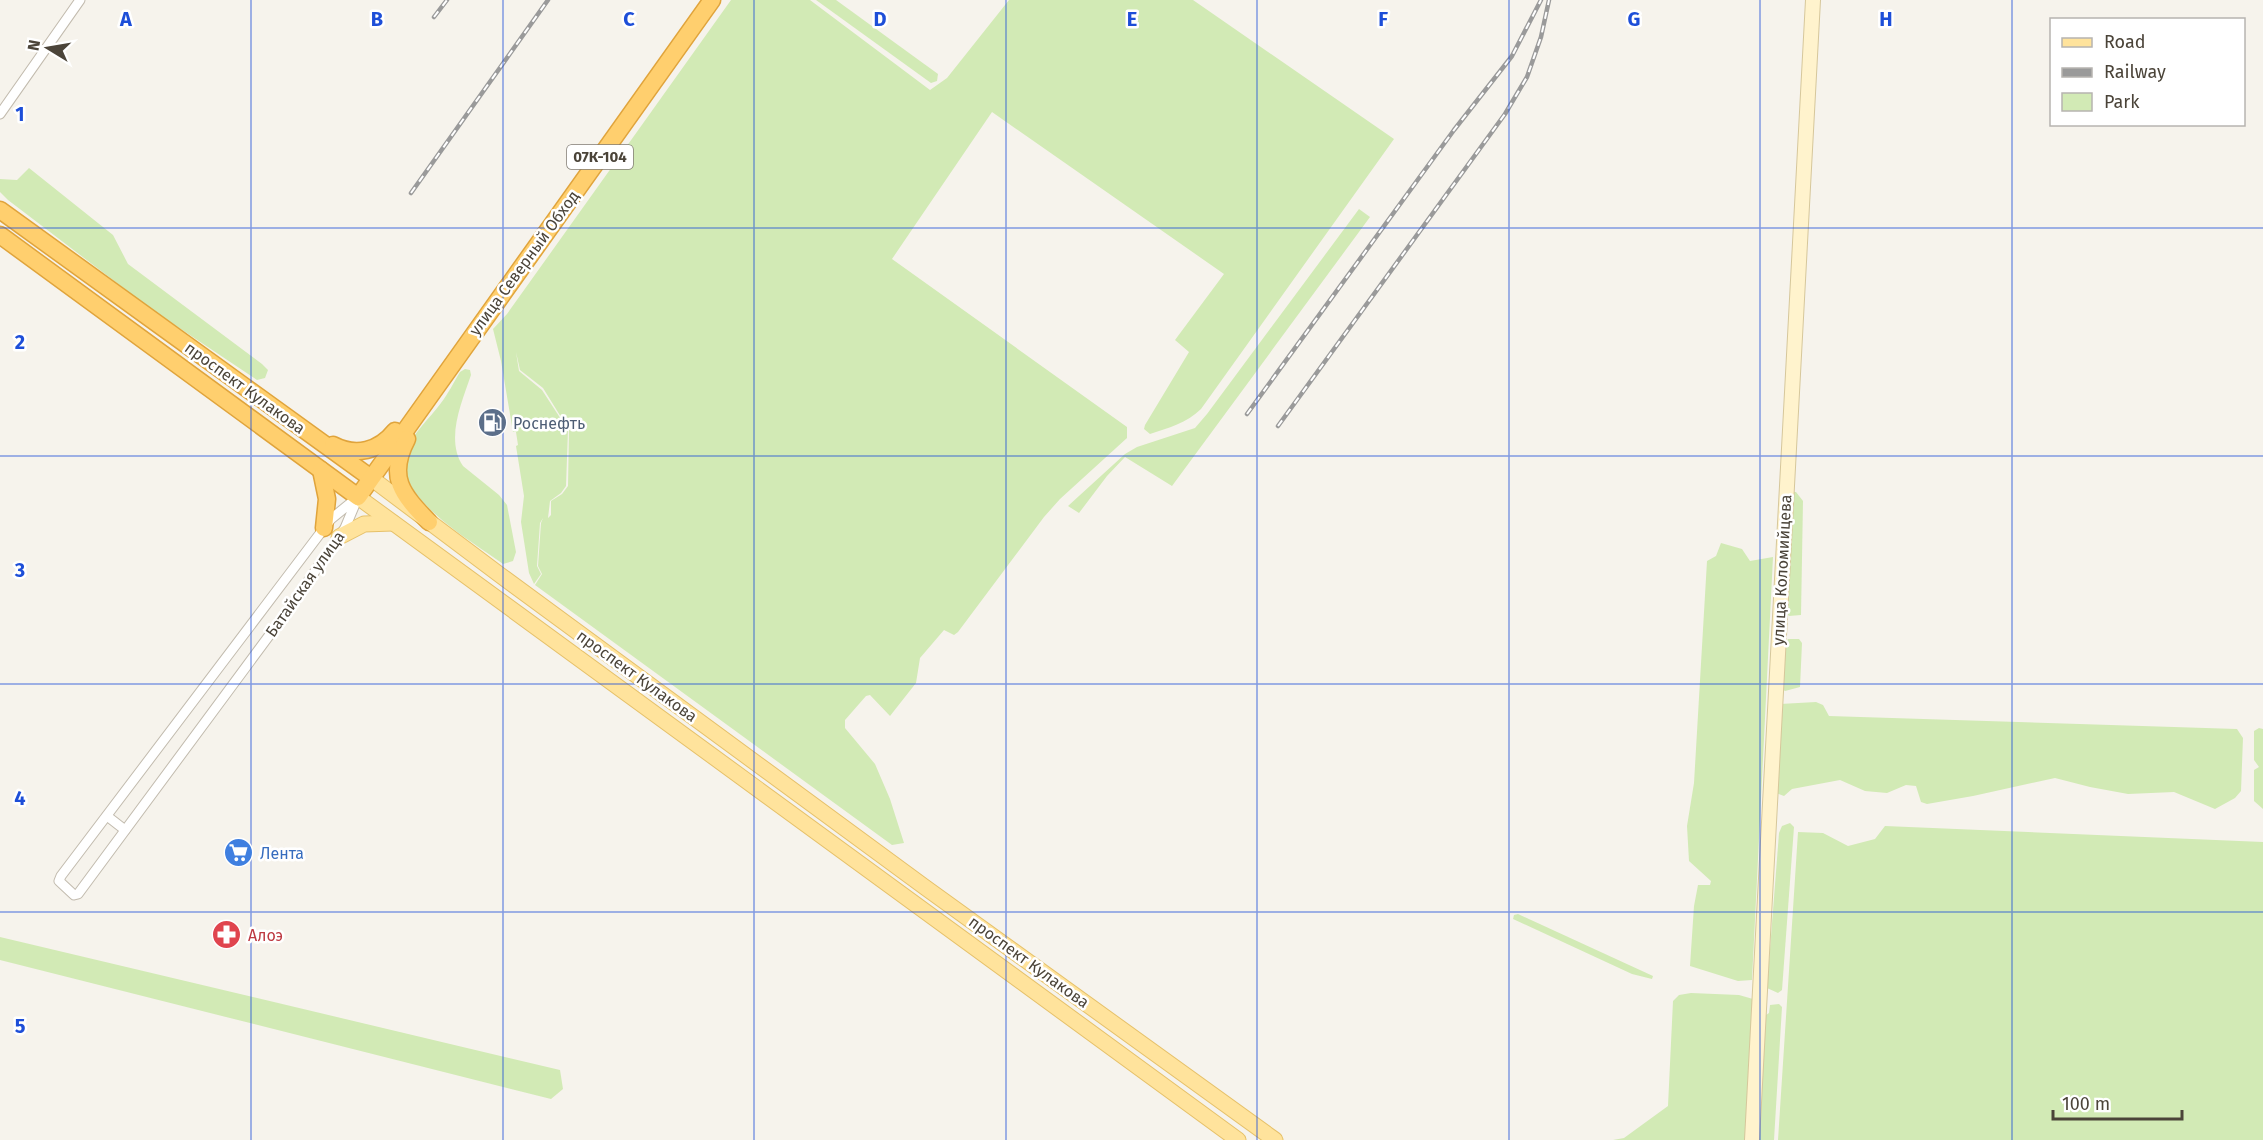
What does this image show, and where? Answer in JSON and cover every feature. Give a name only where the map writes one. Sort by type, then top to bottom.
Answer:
[{"type":"highway","name":"улица Северный Обход","points":[[358,497],[712,0]]},
{"type":"highway","name":"проспект Кулакова","points":[[0,210],[371,478]]},
{"type":"highway","name":"проспект Кулакова","points":[[0,235],[358,497]]},
{"type":"highway","points":[[298,427],[339,448],[358,452],[375,449],[399,426],[410,421]]},
{"type":"highway","points":[[410,421],[407,439],[399,454],[396,468],[403,490],[429,522]]},
{"type":"highway","points":[[321,470],[331,533]]},
{"type":"main road","name":"проспект Кулакова","points":[[371,478],[917,881],[1275,1140]]},
{"type":"main road","name":"проспект Кулакова","points":[[358,497],[1238,1140]]},
{"type":"main road","points":[[331,533],[364,524],[393,523]]},
{"type":"street","points":[[0,114],[80,0]]},
{"type":"street","name":"улица Коломийцева","points":[[1752,1140],[1814,0]]},
{"type":"street","name":"Батайская улица","points":[[358,497],[331,519],[331,533],[244,669],[78,894],[74,895],[59,881],[227,657],[331,533],[345,528],[358,497]]},
{"type":"street","points":[[227,657],[244,669]]},
{"type":"street","points":[[166,739],[182,752]]},
{"type":"street","points":[[107,816],[125,830]]},
{"type":"green space","points":[[731,0],[810,0],[930,90],[947,78],[1009,0],[1193,0],[1394,139],[1201,409],[1183,421],[1150,434],[1144,429],[1145,425],[1189,352],[1175,340],[1224,274],[992,112],[892,259],[1127,427],[1127,438],[1060,499],[1044,517],[958,632],[954,635],[944,630],[920,658],[916,683],[890,716],[870,695],[866,696],[845,720],[845,728],[875,764],[890,799],[904,843],[892,845],[535,585],[542,574],[538,566],[543,518],[540,523],[537,566],[541,574],[534,584],[529,573],[521,522],[524,496],[516,432],[513,432],[493,329],[507,314]],"holes":[[[516,352],[520,370],[543,388],[569,430],[568,486],[562,494],[551,501],[551,515],[548,518],[550,501],[566,486],[568,430],[542,390],[519,371]]]},
{"type":"green space","points":[[816,0],[836,0],[938,74],[937,81],[931,83]]},
{"type":"green space","points":[[29,168],[113,235],[128,264],[262,364],[268,370],[265,378],[257,380],[151,309],[8,200],[0,192],[0,179],[17,180]]},
{"type":"green space","points":[[1359,209],[1370,217],[1172,486],[1125,457],[1107,476],[1079,513],[1068,506],[1125,454],[1137,447],[1195,428]]},
{"type":"green space","points":[[465,369],[470,370],[471,375],[457,420],[455,444],[463,466],[499,495],[507,505],[516,552],[513,561],[503,564],[455,530],[422,501],[410,485],[404,469],[406,452],[412,439],[444,399],[460,372]]},
{"type":"green space","points":[[1792,492],[1796,492],[1803,501],[1801,615],[1789,616],[1785,611]]},
{"type":"green space","points":[[1721,543],[1742,549],[1750,561],[1773,557],[1752,980],[1738,981],[1690,966],[1694,906],[1698,885],[1710,885],[1711,881],[1689,861],[1687,826],[1694,783],[1707,561],[1716,556]]},
{"type":"green space","points":[[1788,639],[1799,639],[1802,643],[1800,687],[1785,691],[1781,688],[1784,645]]},
{"type":"green space","points":[[1816,702],[1823,705],[1829,716],[2237,729],[2243,738],[2241,791],[2235,798],[2215,809],[2174,792],[2128,794],[2055,778],[1927,804],[1921,802],[1916,786],[1906,785],[1887,793],[1865,791],[1840,780],[1792,789],[1784,796],[1776,793],[1780,704]]},
{"type":"green space","points":[[2259,728],[2263,729],[2263,809],[2254,801],[2254,770],[2259,767],[2254,760],[2254,731]]},
{"type":"green space","points":[[1790,823],[1794,827],[1782,990],[1778,993],[1767,988],[1779,833],[1782,826]]},
{"type":"green space","points":[[1885,826],[2263,842],[2263,1140],[1778,1140],[1798,832],[1823,833],[1848,846],[1875,839]]},
{"type":"green space","points":[[1518,914],[1653,976],[1652,979],[1632,974],[1513,919],[1514,915]]},
{"type":"green space","points":[[0,937],[560,1070],[563,1089],[551,1099],[0,960]]},
{"type":"green space","points":[[1691,993],[1739,995],[1753,999],[1746,1140],[1613,1140],[1624,1138],[1668,1106],[1673,1001],[1679,995]]},
{"type":"green space","points":[[1779,1004],[1782,1007],[1774,1140],[1755,1140],[1763,1017],[1769,1013],[1770,1005]]},
{"type":"railway","points":[[434,17],[447,0]]},
{"type":"railway","points":[[411,193],[548,0]]},
{"type":"railway","points":[[1247,414],[1454,130],[1512,56],[1541,0]]},
{"type":"railway","points":[[1278,426],[1505,114],[1527,77],[1541,37],[1549,0]]},
{"type":"place","name":"Роснефть","points":[[492,423]]},
{"type":"place","name":"Лента","points":[[239,853]]},
{"type":"place","name":"Алоэ","points":[[227,935]]}]
